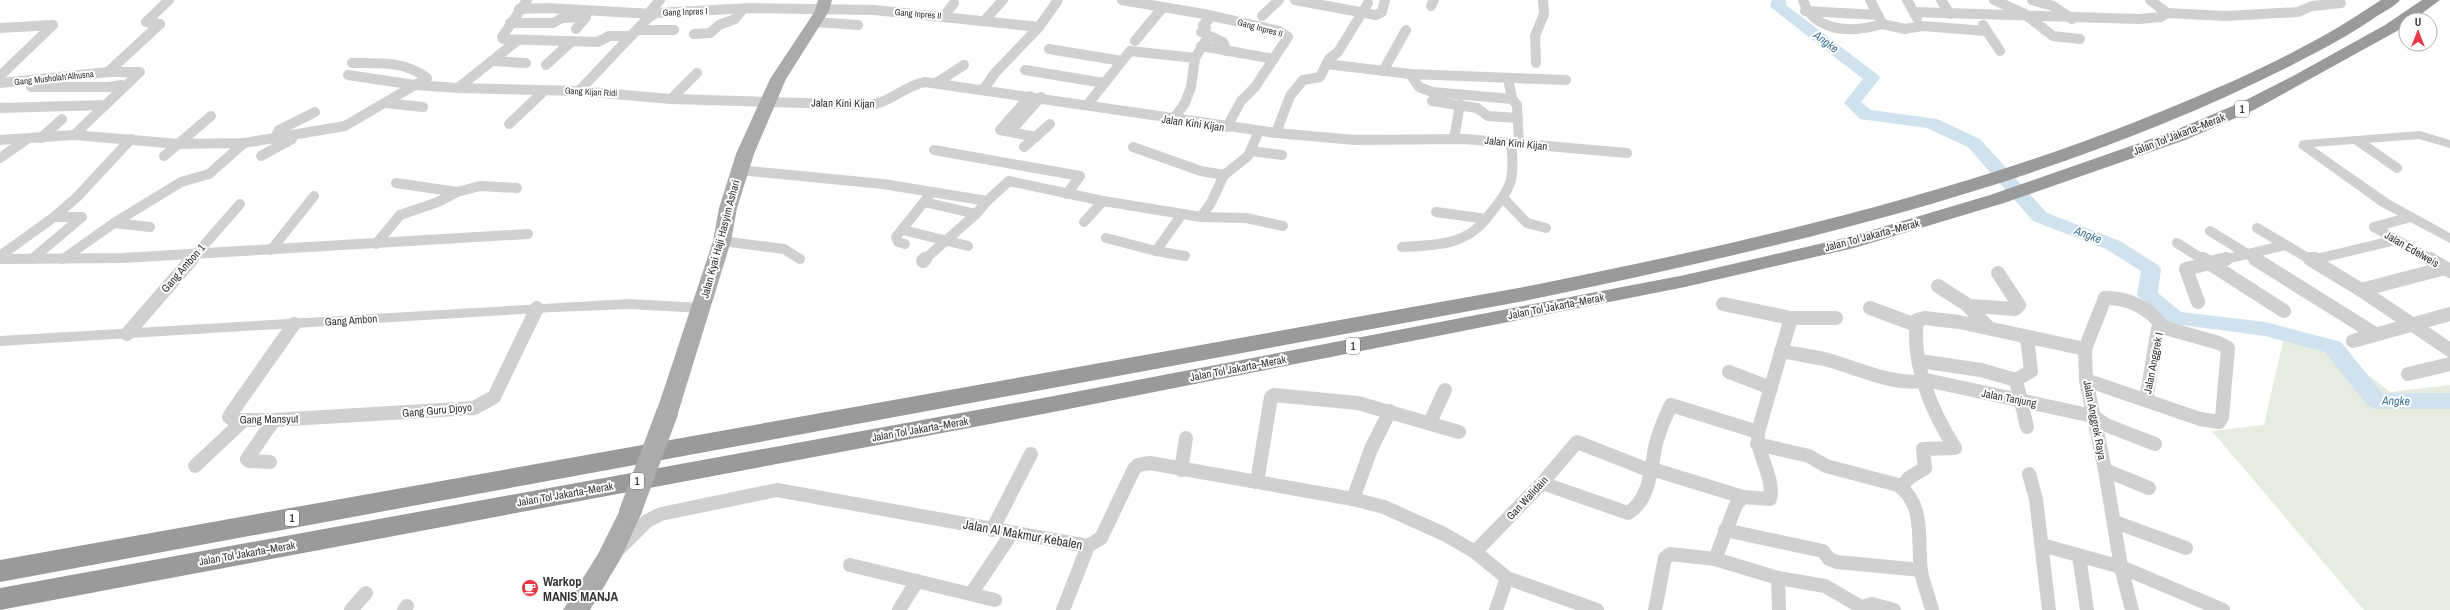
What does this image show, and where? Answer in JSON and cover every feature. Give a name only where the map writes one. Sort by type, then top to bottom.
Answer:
[{"type":"highway","name":"Jalan Tol Jakarta–Merak","points":[[0,571],[1524,294],[1754,245],[1969,188],[2150,123],[2222,93],[2323,43],[2392,0]]},
{"type":"highway","name":"Jalan Tol Jakarta–Merak","points":[[0,599],[1043,406],[1685,281],[1854,242],[2037,186],[2178,136],[2248,106],[2353,50],[2432,0]]},
{"type":"main road","name":"Jalan Kyai Haji Hasyim Ashari","points":[[582,609],[609,558],[630,512],[667,413],[702,308],[722,241],[728,208],[739,170],[768,101],[789,58],[821,10]]},
{"type":"street","points":[[108,72],[161,25],[146,22],[169,0]]},
{"type":"street","points":[[527,0],[519,9],[502,36],[518,40],[600,42],[609,36],[674,30]]},
{"type":"street","points":[[519,9],[548,8],[651,14],[660,0]]},
{"type":"street","points":[[984,21],[1003,0]]},
{"type":"street","points":[[983,90],[995,73],[1039,27],[1058,0]]},
{"type":"street","name":"Gang Inpres II","points":[[1122,0],[1140,1],[1212,16],[1285,34],[1288,40],[1256,87],[1241,101],[1227,127]]},
{"type":"street","points":[[1262,16],[1279,0]]},
{"type":"street","points":[[1295,0],[1363,13],[1379,14],[1382,12],[1385,0]]},
{"type":"street","points":[[1536,63],[1535,34],[1541,25],[1545,7],[1543,0]]},
{"type":"street","points":[[1803,0],[1805,11],[1815,20],[1834,27],[1864,30],[1882,24],[1905,28],[1922,26],[1986,31]]},
{"type":"street","points":[[1870,0],[1882,24]]},
{"type":"street","points":[[1907,0],[1922,26]]},
{"type":"street","points":[[1941,0],[1950,14]]},
{"type":"street","points":[[1994,0],[2029,18],[2051,37],[2066,40],[2080,39]]},
{"type":"street","points":[[2032,0],[2053,6],[2072,18]]},
{"type":"street","points":[[2150,0],[2167,13],[2226,16],[2254,13],[2298,12],[2341,2]]},
{"type":"street","points":[[2312,0],[2323,5]]},
{"type":"street","points":[[944,16],[954,3]]},
{"type":"street","points":[[1276,133],[1290,96],[1303,80],[1320,77],[1329,59],[1338,52],[1368,3]]},
{"type":"street","points":[[1978,5],[1978,14],[1986,31],[2000,51]]},
{"type":"street","points":[[1135,41],[1163,7]]},
{"type":"street","points":[[694,34],[710,34],[719,25],[735,18],[743,9]]},
{"type":"street","name":"Gang Inpres I","points":[[579,91],[651,14],[743,9],[821,10]]},
{"type":"street","points":[[821,10],[858,25]]},
{"type":"street","name":"Gang Inpres II","points":[[821,10],[874,10],[944,16],[1039,27]]},
{"type":"street","points":[[1805,11],[1878,15]]},
{"type":"street","points":[[1914,12],[1978,14],[2029,18],[2139,19],[2161,17],[2167,13]]},
{"type":"street","points":[[1212,16],[1203,26],[1206,28],[1201,32],[1208,37],[1223,42],[1226,50]]},
{"type":"street","points":[[510,23],[553,23],[562,18],[586,17],[576,29]]},
{"type":"street","points":[[0,28],[53,25],[0,76]]},
{"type":"street","points":[[1383,71],[1406,30]]},
{"type":"street","points":[[1174,120],[1185,103],[1191,87],[1195,58],[1201,46],[1208,37]]},
{"type":"street","points":[[458,88],[518,40]]},
{"type":"street","points":[[546,65],[572,41]]},
{"type":"street","points":[[1201,46],[1274,59]]},
{"type":"street","points":[[1049,49],[1122,61]]},
{"type":"street","points":[[1088,104],[1130,51],[1195,58]]},
{"type":"street","points":[[493,61],[526,63]]},
{"type":"street","points":[[0,140],[26,140],[74,135],[179,144],[244,143],[274,139],[345,126],[427,78],[417,69],[399,64],[352,63]]},
{"type":"street","points":[[1326,64],[1410,74],[1566,80]]},
{"type":"street","points":[[936,83],[964,65]]},
{"type":"street","points":[[1025,70],[1104,83]]},
{"type":"street","name":"Gang Musholah'Alhusna","points":[[0,83],[108,72],[140,72],[105,105]]},
{"type":"street","points":[[671,99],[697,73]]},
{"type":"street","points":[[1410,74],[1419,87],[1432,92],[1512,99]]},
{"type":"street","name":"Gang Kijan Ridi","points":[[348,75],[415,86],[579,91],[671,99],[768,101]]},
{"type":"street","points":[[1402,247],[1459,240],[1474,233],[1510,188],[1518,118],[1517,105],[1512,99],[1508,78]]},
{"type":"street","points":[[24,81],[22,87],[109,87],[121,85]]},
{"type":"street","name":"Jalan Kini Kijan","points":[[768,101],[875,105],[887,102],[914,84],[936,83],[1088,104],[1174,120],[1276,133],[1361,140],[1454,139],[1627,153]]},
{"type":"street","points":[[509,124],[544,91]]},
{"type":"street","points":[[1030,96],[1001,129],[1036,137]]},
{"type":"street","points":[[1010,132],[1041,98]]},
{"type":"street","points":[[1432,101],[1460,104],[1477,108],[1488,116],[1518,118]]},
{"type":"street","points":[[386,102],[423,107]]},
{"type":"street","points":[[1454,139],[1460,104]]},
{"type":"street","points":[[0,108],[105,105]]},
{"type":"street","points":[[74,135],[105,105]]},
{"type":"street","points":[[1022,105],[1033,107]]},
{"type":"street","points":[[274,139],[279,130],[315,112]]},
{"type":"street","points":[[164,156],[211,116]]},
{"type":"street","points":[[41,138],[62,119]]},
{"type":"street","points":[[1024,147],[1050,124]]},
{"type":"street","points":[[1201,217],[1211,203],[1224,175],[1236,168],[1251,151],[1259,131]]},
{"type":"street","points":[[261,156],[300,134]]},
{"type":"street","points":[[2450,144],[2420,135],[2305,144],[2305,147],[2364,188],[2450,239]]},
{"type":"street","points":[[0,258],[54,217],[77,196],[131,139]]},
{"type":"street","points":[[0,158],[26,140]]},
{"type":"street","points":[[2358,141],[2397,168]]},
{"type":"street","points":[[63,259],[114,223],[181,182],[209,174],[244,143]]},
{"type":"street","points":[[1133,147],[1201,171],[1224,175]]},
{"type":"street","points":[[934,150],[1080,176],[1067,194]]},
{"type":"street","points":[[1251,151],[1282,155]]},
{"type":"street","points":[[1016,165],[1006,178],[1010,182],[1103,201],[1182,214],[1220,219],[1246,218],[1283,226]]},
{"type":"street","points":[[739,170],[883,184],[987,201]]},
{"type":"street","points":[[470,187],[478,178]]},
{"type":"street","points":[[922,260],[946,241],[976,214],[987,201],[1010,182]]},
{"type":"street","points":[[396,183],[457,192]]},
{"type":"street","points":[[376,244],[400,215],[438,202],[457,192],[470,187],[517,188]]},
{"type":"street","points":[[905,244],[898,242],[896,237],[932,192]]},
{"type":"street","points":[[271,250],[314,196]]},
{"type":"street","points":[[1503,198],[1526,223],[1546,228]]},
{"type":"street","points":[[1084,222],[1103,201]]},
{"type":"street","points":[[924,202],[976,214]]},
{"type":"street","name":"Gang Ambon 1","points":[[127,334],[240,204]]},
{"type":"street","points":[[1436,212],[1486,219]]},
{"type":"street","points":[[1156,251],[1182,214]]},
{"type":"street","points":[[32,259],[82,217],[54,217]]},
{"type":"street","name":"Jalan Edelweis","points":[[2411,217],[2374,227],[2448,270]]},
{"type":"street","points":[[114,223],[150,227]]},
{"type":"street","points":[[2257,228],[2361,290],[2450,350]]},
{"type":"street","points":[[903,230],[968,246]]},
{"type":"street","points":[[2210,231],[2375,334]]},
{"type":"street","points":[[0,258],[63,259],[195,254],[528,234]]},
{"type":"street","points":[[1106,238],[1156,251],[1185,256]]},
{"type":"street","points":[[2312,260],[2396,240]]},
{"type":"street","points":[[722,241],[784,249],[800,259]]},
{"type":"street","points":[[2177,243],[2284,311]]},
{"type":"street","points":[[2198,302],[2185,270],[2208,262],[2286,245]]},
{"type":"street","points":[[2361,290],[2448,270]]},
{"type":"street","points":[[1972,306],[2015,309],[2019,305],[1998,273]]},
{"type":"street","points":[[1938,286],[1953,292],[1972,306],[1989,328]]},
{"type":"street","name":"Jalan Anggrek Raya","points":[[2132,610],[2122,567],[2105,470],[2086,380],[2085,349],[2105,298],[2116,298],[2137,305],[2157,319],[2162,327]]},
{"type":"street","name":"Gang Ambon","points":[[0,341],[536,308],[629,304],[702,308]]},
{"type":"street","points":[[1723,304],[1791,318],[1836,318]]},
{"type":"street","name":"Gang Guru Djoyo","points":[[351,416],[461,410],[474,408],[486,403],[494,396],[536,308]]},
{"type":"street","points":[[1870,308],[1916,325]]},
{"type":"street","points":[[2353,341],[2450,314]]},
{"type":"street","points":[[1652,470],[1743,497],[1770,498],[1772,496],[1757,438],[1780,361],[1780,352],[1791,318]]},
{"type":"street","points":[[1901,487],[1909,478],[1925,468],[1923,449],[1955,448],[1941,425],[1920,361],[1914,339],[1917,320],[1925,318],[1989,328],[2085,349]]},
{"type":"street","name":"Gang Mansyut","points":[[294,324],[229,417],[233,420],[243,421],[351,416]]},
{"type":"street","points":[[2086,380],[2207,421],[2218,422],[2222,418],[2228,348],[2219,343],[2162,327]]},
{"type":"street","name":"Jalan Anggrek I","points":[[2146,400],[2158,329],[2162,327]]},
{"type":"street","points":[[1920,361],[1969,367],[2016,380],[2031,370],[2027,337]]},
{"type":"street","name":"Jalan Tanjung","points":[[1780,352],[1825,360],[1856,370],[1894,378],[1920,383],[1926,380],[2020,399],[2093,416],[2106,425],[2155,444]]},
{"type":"street","points":[[2408,374],[2450,364]]},
{"type":"street","points":[[1729,372],[1771,388]]},
{"type":"street","points":[[2016,380],[2027,427]]},
{"type":"street","points":[[1430,422],[1445,390]]},
{"type":"street","points":[[1257,482],[1271,397],[1274,395],[1328,399],[1390,411],[1459,432]]},
{"type":"street","points":[[1542,483],[1628,513],[1637,505],[1652,470],[1658,435],[1672,405],[1757,438],[1777,450],[1809,456],[1826,466],[1901,487],[1908,494],[1919,519],[1921,570],[1932,610]]},
{"type":"street","points":[[1354,499],[1371,449],[1390,411]]},
{"type":"street","points":[[270,462],[249,461],[246,459],[274,420]]},
{"type":"street","points":[[195,466],[243,421]]},
{"type":"street","points":[[1181,470],[1186,438]]},
{"type":"street","name":"Gan Walidain","points":[[1475,552],[1542,483],[1576,442],[1652,470]]},
{"type":"street","points":[[992,530],[1031,454]]},
{"type":"street","name":"Jalan Al Makmur Kebalen","points":[[609,558],[648,522],[661,514],[777,490],[992,530],[1088,546],[1100,538],[1138,465],[1150,463],[1181,470],[1354,499],[1384,507],[1444,534],[1475,552],[1507,578],[1593,609]]},
{"type":"street","points":[[2105,470],[2149,488]]},
{"type":"street","points":[[2029,474],[2036,499],[2050,610]]},
{"type":"street","points":[[1715,559],[1736,504],[1743,497]]},
{"type":"street","points":[[2115,522],[2186,548]]},
{"type":"street","points":[[1725,530],[1823,551],[1828,554],[1829,559],[1838,562],[1921,570]]},
{"type":"street","points":[[971,594],[1012,533]]},
{"type":"street","points":[[2042,545],[2122,567],[2224,610]]},
{"type":"street","points":[[1062,610],[1088,546]]},
{"type":"street","points":[[1655,610],[1667,556],[1715,559],[1778,578],[1825,586],[1860,608],[1872,604],[1894,610]]},
{"type":"street","points":[[2079,556],[2087,610]]},
{"type":"street","points":[[850,565],[995,600]]},
{"type":"street","points":[[1496,610],[1507,578]]},
{"type":"street","points":[[1778,578],[1779,610]]},
{"type":"street","points":[[899,610],[917,581]]},
{"type":"street","points":[[351,610],[366,593]]},
{"type":"shaded area","points":[[2285,333],[2326,342],[2390,392],[2450,385],[2450,610],[2364,610],[2212,431],[2264,425]]},
{"type":"waterway","name":"Angke","points":[[1779,0],[1778,6],[1872,78],[1852,103],[1866,115],[1931,123],[1974,143],[2040,217],[2113,245],[2151,269],[2147,295],[2175,318],[2265,329],[2333,347],[2376,401],[2450,401]]},
{"type":"place","name":"Warkop MANIS MANJA","points":[[530,588]]}]
